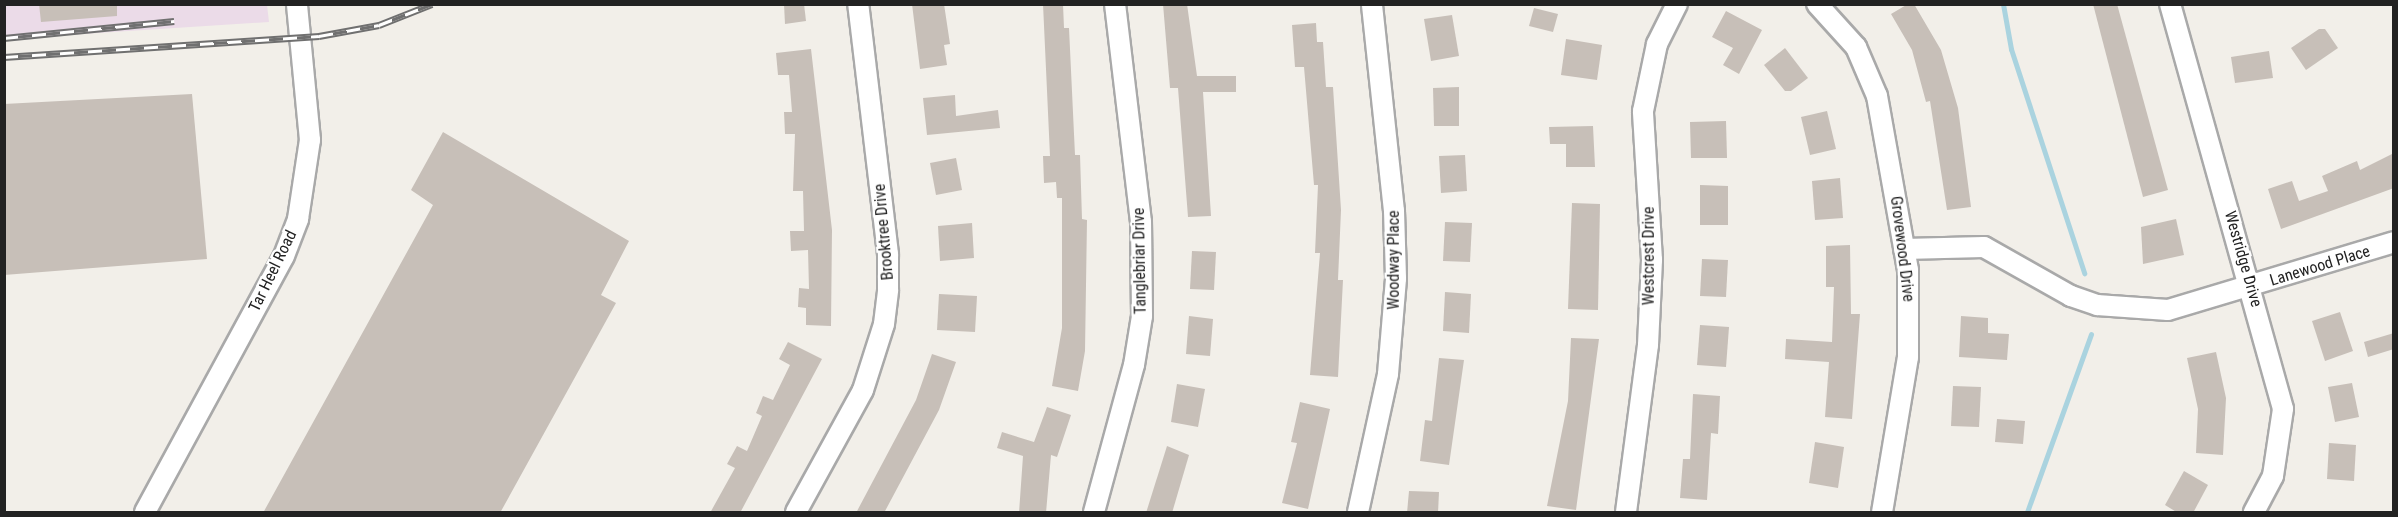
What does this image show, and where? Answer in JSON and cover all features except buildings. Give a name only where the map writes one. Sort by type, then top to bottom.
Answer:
[{"type":"street","name":"Tar Heel Road","points":[[145,513],[284,256],[298,219],[310,140],[297,4]]},
{"type":"street","name":"Brooktree Drive","points":[[796,513],[863,390],[886,313],[888,254],[858,4]]},
{"type":"street","name":"Tanglebriar Drive","points":[[1094,513],[1134,365],[1142,316],[1141,222],[1115,4]]},
{"type":"street","name":"Woodway Place","points":[[1358,513],[1388,374],[1396,278],[1394,211],[1372,4]]},
{"type":"street","name":"Westcrest Drive","points":[[1626,513],[1648,345],[1652,260],[1643,111],[1657,44],[1677,4]]},
{"type":"street","name":"Grovewood Drive","points":[[1817,4],[1856,47],[1877,96],[1904,249],[1908,357],[1882,513]]},
{"type":"street","name":"Westridge Drive","points":[[2172,5],[2283,409],[2273,476],[2254,513]]},
{"type":"street","name":"Lanewood Place","points":[[1904,249],[1984,247],[2071,296],[2121,310],[2168,310],[2251,287],[2394,242]]},
{"type":"shaded area","points":[[5,5],[267,5],[269,22],[5,39]]},
{"type":"waterway","points":[[2003,4],[2011,49],[2084,273]]},
{"type":"waterway","points":[[2027,512],[2091,334]]},
{"type":"railway","points":[[4,57],[319,36],[379,25],[432,4]]},
{"type":"railway","points":[[4,38],[174,21]]}]
